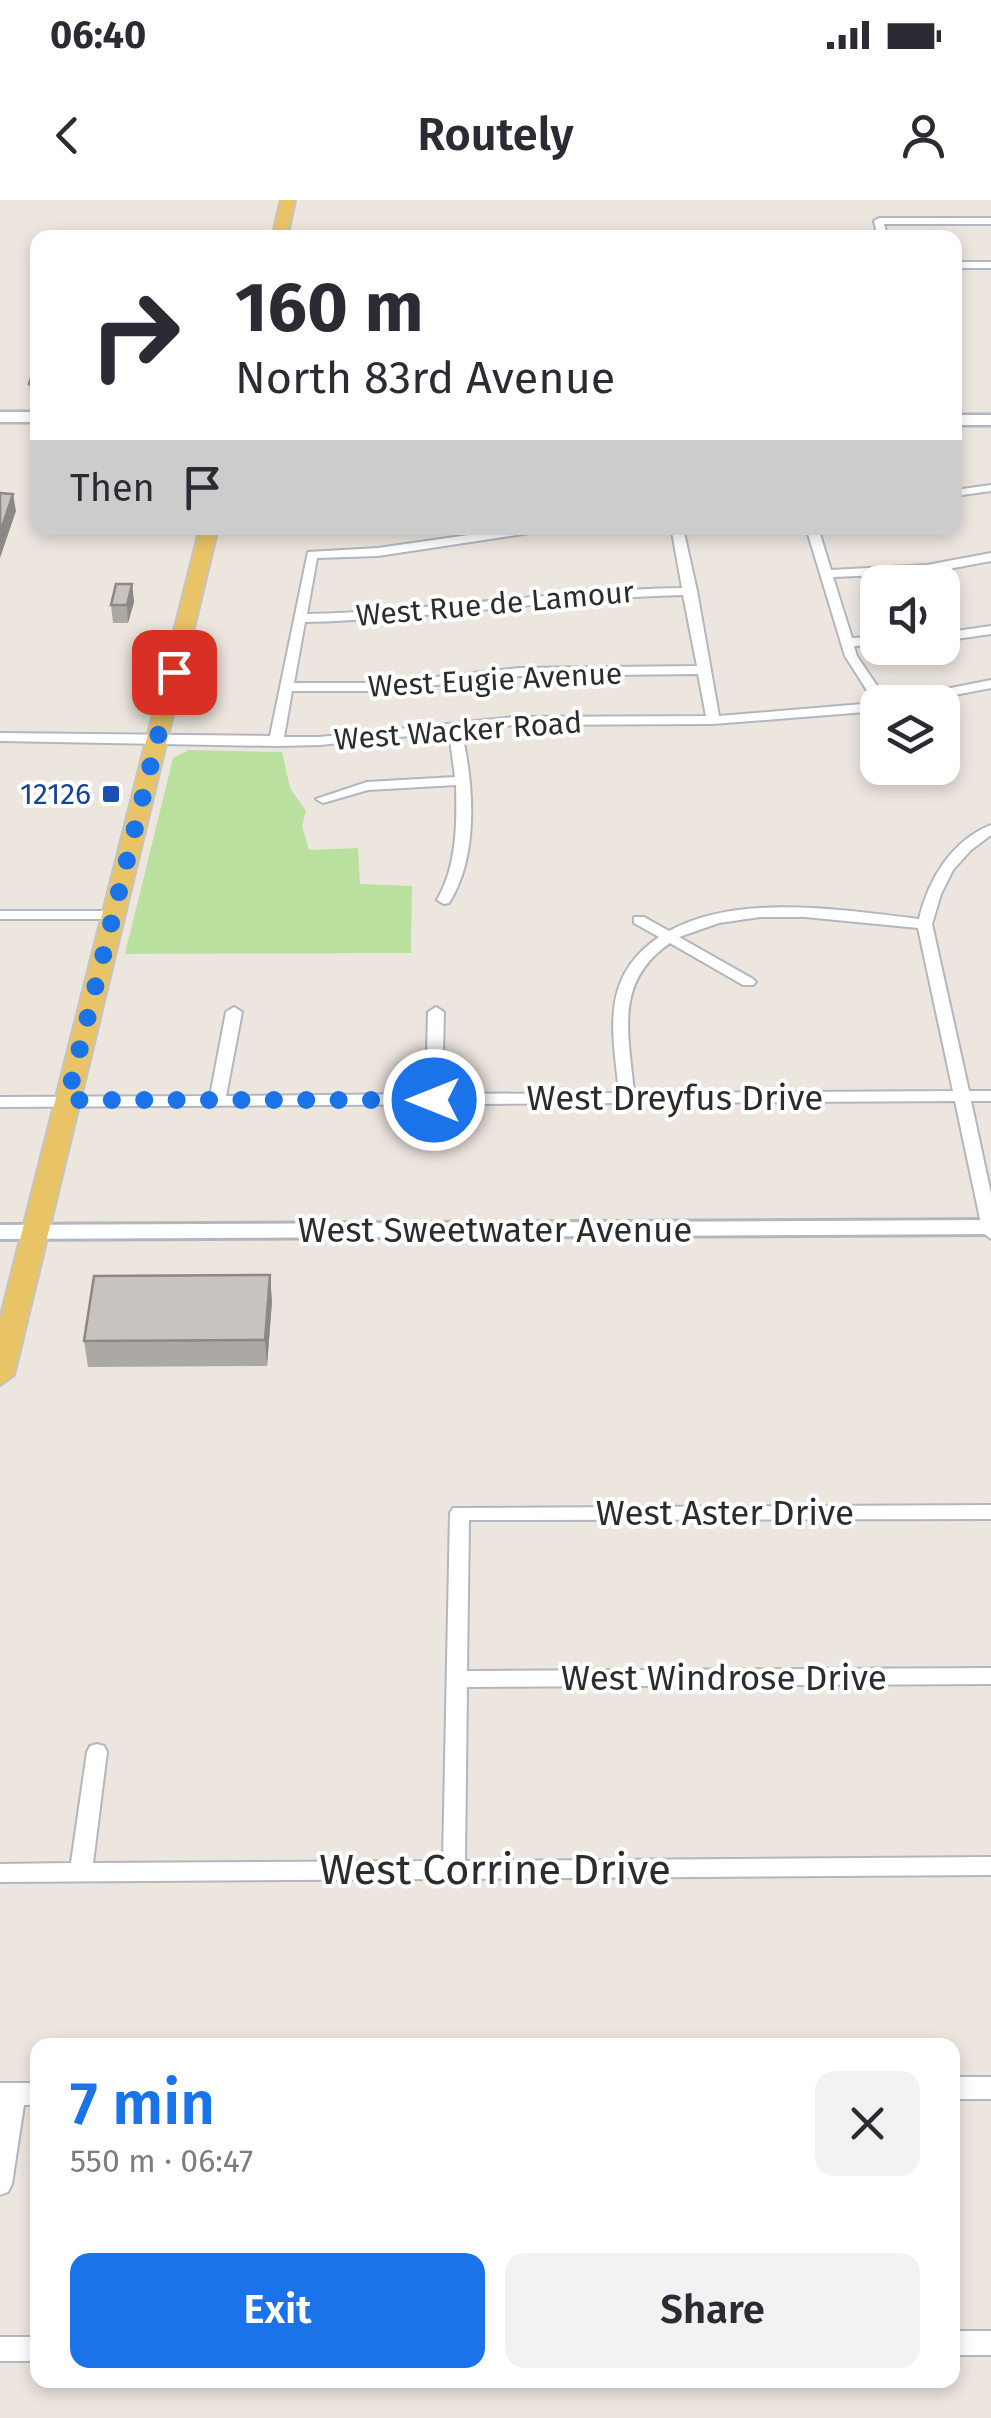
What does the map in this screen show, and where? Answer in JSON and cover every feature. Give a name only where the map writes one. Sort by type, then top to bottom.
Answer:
[{"type":"main road","points":[[281,230],[288,200]]},
{"type":"main road","points":[[0,417],[30,417]]},
{"type":"main road","points":[[962,420],[990,421]]},
{"type":"main road","points":[[0,427],[30,427]]},
{"type":"main road","points":[[0,1375],[206,535]]},
{"type":"street","points":[[881,230],[879,221],[991,221]]},
{"type":"street","points":[[962,265],[991,265]]},
{"type":"street","points":[[962,491],[991,488]]},
{"type":"street","points":[[276,742],[312,555],[378,552],[490,535]]},
{"type":"street","points":[[678,535],[713,720]]},
{"type":"street","points":[[814,535],[846,642],[869,685]]},
{"type":"street","points":[[825,574],[927,569],[991,557]]},
{"type":"street","name":"West Rue de Lamour","points":[[299,618],[368,618],[555,596],[690,591]]},
{"type":"street","points":[[960,634],[991,630]]},
{"type":"street","points":[[846,642],[860,642]]},
{"type":"street","name":"West Eugie Avenue","points":[[285,688],[362,688],[520,672],[704,670]]},
{"type":"street","points":[[960,690],[991,684]]},
{"type":"street","name":"West Wacker Road","points":[[0,737],[276,742],[534,720],[713,720],[860,707]]},
{"type":"street","points":[[444,900],[460,872],[460,781],[454,727]]},
{"type":"street","points":[[324,799],[368,786],[460,781]]},
{"type":"street","points":[[990,1230],[926,924],[929,900],[946,867],[991,829]]},
{"type":"street","points":[[628,1099],[622,1014],[625,985],[642,960],[669,937],[725,917],[771,912],[926,924]]},
{"type":"street","points":[[0,915],[113,915]]},
{"type":"street","points":[[639,920],[748,982]]},
{"type":"street","points":[[217,1101],[234,1012]]},
{"type":"street","points":[[434,1100],[436,1012]]},
{"type":"street","name":"West Dreyfus Drive","points":[[0,1102],[991,1096]]},
{"type":"street","name":"West Sweetwater Avenue","points":[[0,1232],[990,1230]]},
{"type":"street","name":"West Aster Drive","points":[[457,1679],[460,1513],[991,1512]]},
{"type":"street","name":"West Windrose Drive","points":[[457,1679],[991,1676]]},
{"type":"street","points":[[454,1870],[457,1679]]},
{"type":"street","points":[[81,1872],[97,1752]]},
{"type":"street","name":"West Corrine Drive","points":[[0,1872],[991,1866]]},
{"type":"street","points":[[960,2088],[991,2088]]},
{"type":"street","points":[[0,2184],[17,2094]]},
{"type":"street","points":[[960,2343],[991,2342]]},
{"type":"street","points":[[0,2349],[30,2349]]},
{"type":"green space","points":[[189,750],[282,752],[290,788],[306,811],[302,826],[309,850],[358,848],[360,884],[412,886],[411,953],[125,954],[173,758]]},
{"type":"building","points":[[0,493],[13,494],[0,533]]},
{"type":"building","points":[[116,584],[132,584],[127,605],[111,605]]},
{"type":"building","points":[[270,1275],[265,1340],[84,1341],[94,1276]]},
{"type":"place","name":"12126","points":[[111,794]]},
{"type":"route","points":[[174,672],[67,1100],[434,1100]]}]
